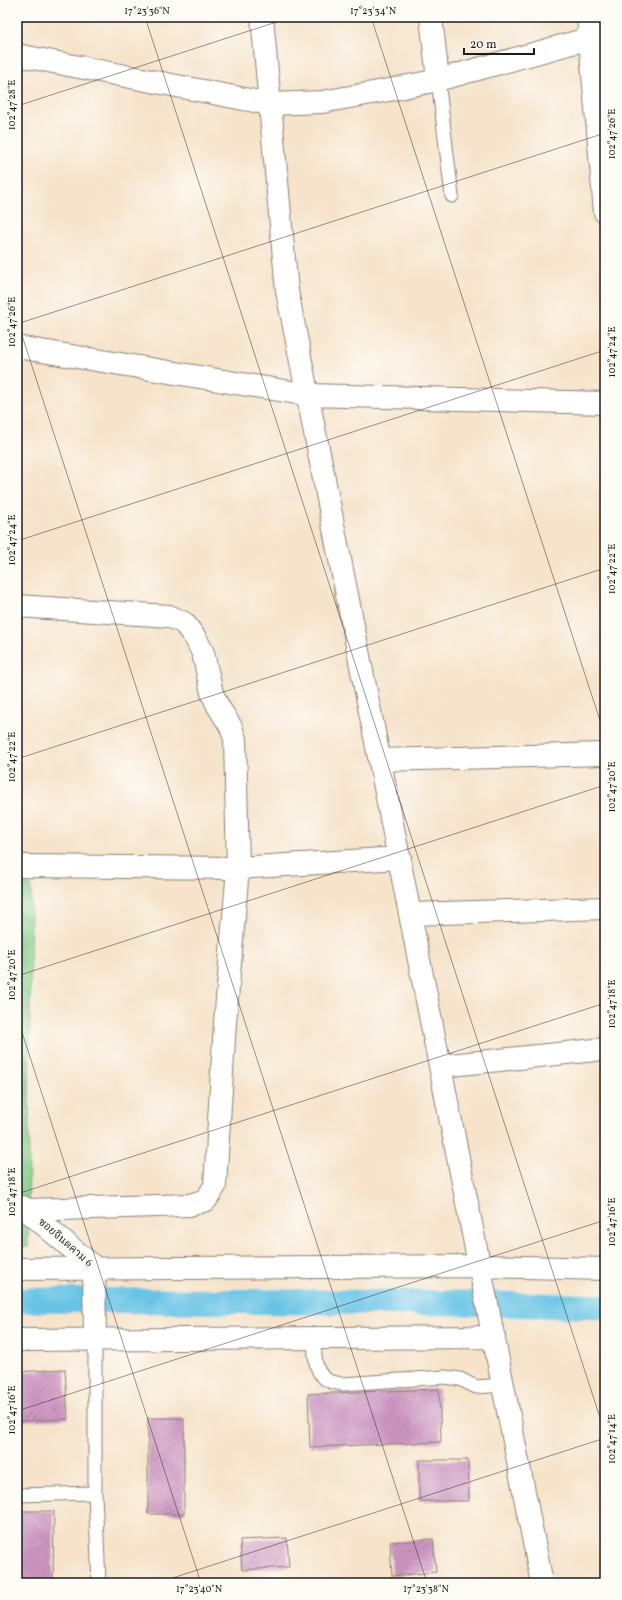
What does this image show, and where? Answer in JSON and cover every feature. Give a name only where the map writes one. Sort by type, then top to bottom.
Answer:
[{"type":"street","points":[[262,17],[287,291],[542,1583]]},
{"type":"street","points":[[431,17],[438,80]]},
{"type":"street","points":[[17,55],[270,104],[322,102],[438,80],[594,29],[605,212]]},
{"type":"street","points":[[17,347],[308,394],[605,403]]},
{"type":"street","points":[[17,606],[169,616],[184,623],[196,639],[203,653],[212,693],[231,727],[235,739],[238,868],[225,1023],[215,1186],[206,1200],[190,1205],[22,1206]]},
{"type":"street","points":[[380,760],[605,754]]},
{"type":"street","points":[[17,866],[238,868],[400,858]]},
{"type":"street","points":[[410,914],[605,908]]},
{"type":"street","points":[[441,1066],[605,1049]]},
{"type":"street","name":"ซอยจินตคาม 6","points":[[22,1206],[94,1268]]},
{"type":"street","points":[[17,1269],[480,1267],[605,1269]]},
{"type":"street","points":[[94,1268],[95,1337]]},
{"type":"street","points":[[17,1340],[95,1337],[314,1338],[494,1336]]},
{"type":"lane","points":[[438,80],[452,196]]},
{"type":"lane","points":[[95,1337],[96,1493],[99,1583]]},
{"type":"lane","points":[[314,1338],[315,1359],[320,1374],[329,1381],[342,1384],[445,1376],[460,1379],[476,1387],[503,1385]]},
{"type":"lane","points":[[17,1495],[96,1493]]},
{"type":"green space","points":[[17,885],[31,885],[28,1247],[17,1247]]},
{"type":"building","points":[[65,1369],[68,1419],[19,1421],[20,1440],[17,1440],[17,1372]]},
{"type":"building","points":[[439,1389],[441,1442],[310,1447],[308,1394]]},
{"type":"building","points":[[148,1418],[184,1418],[184,1514],[148,1514]]},
{"type":"building","points":[[419,1460],[468,1460],[469,1501],[419,1501]]},
{"type":"building","points":[[17,1511],[54,1511],[53,1583],[17,1583]]},
{"type":"building","points":[[287,1538],[289,1567],[242,1570],[240,1540]]},
{"type":"building","points":[[433,1539],[436,1572],[392,1576],[390,1542]]},
{"type":"waterway","points":[[17,1300],[461,1303],[605,1307]]}]
